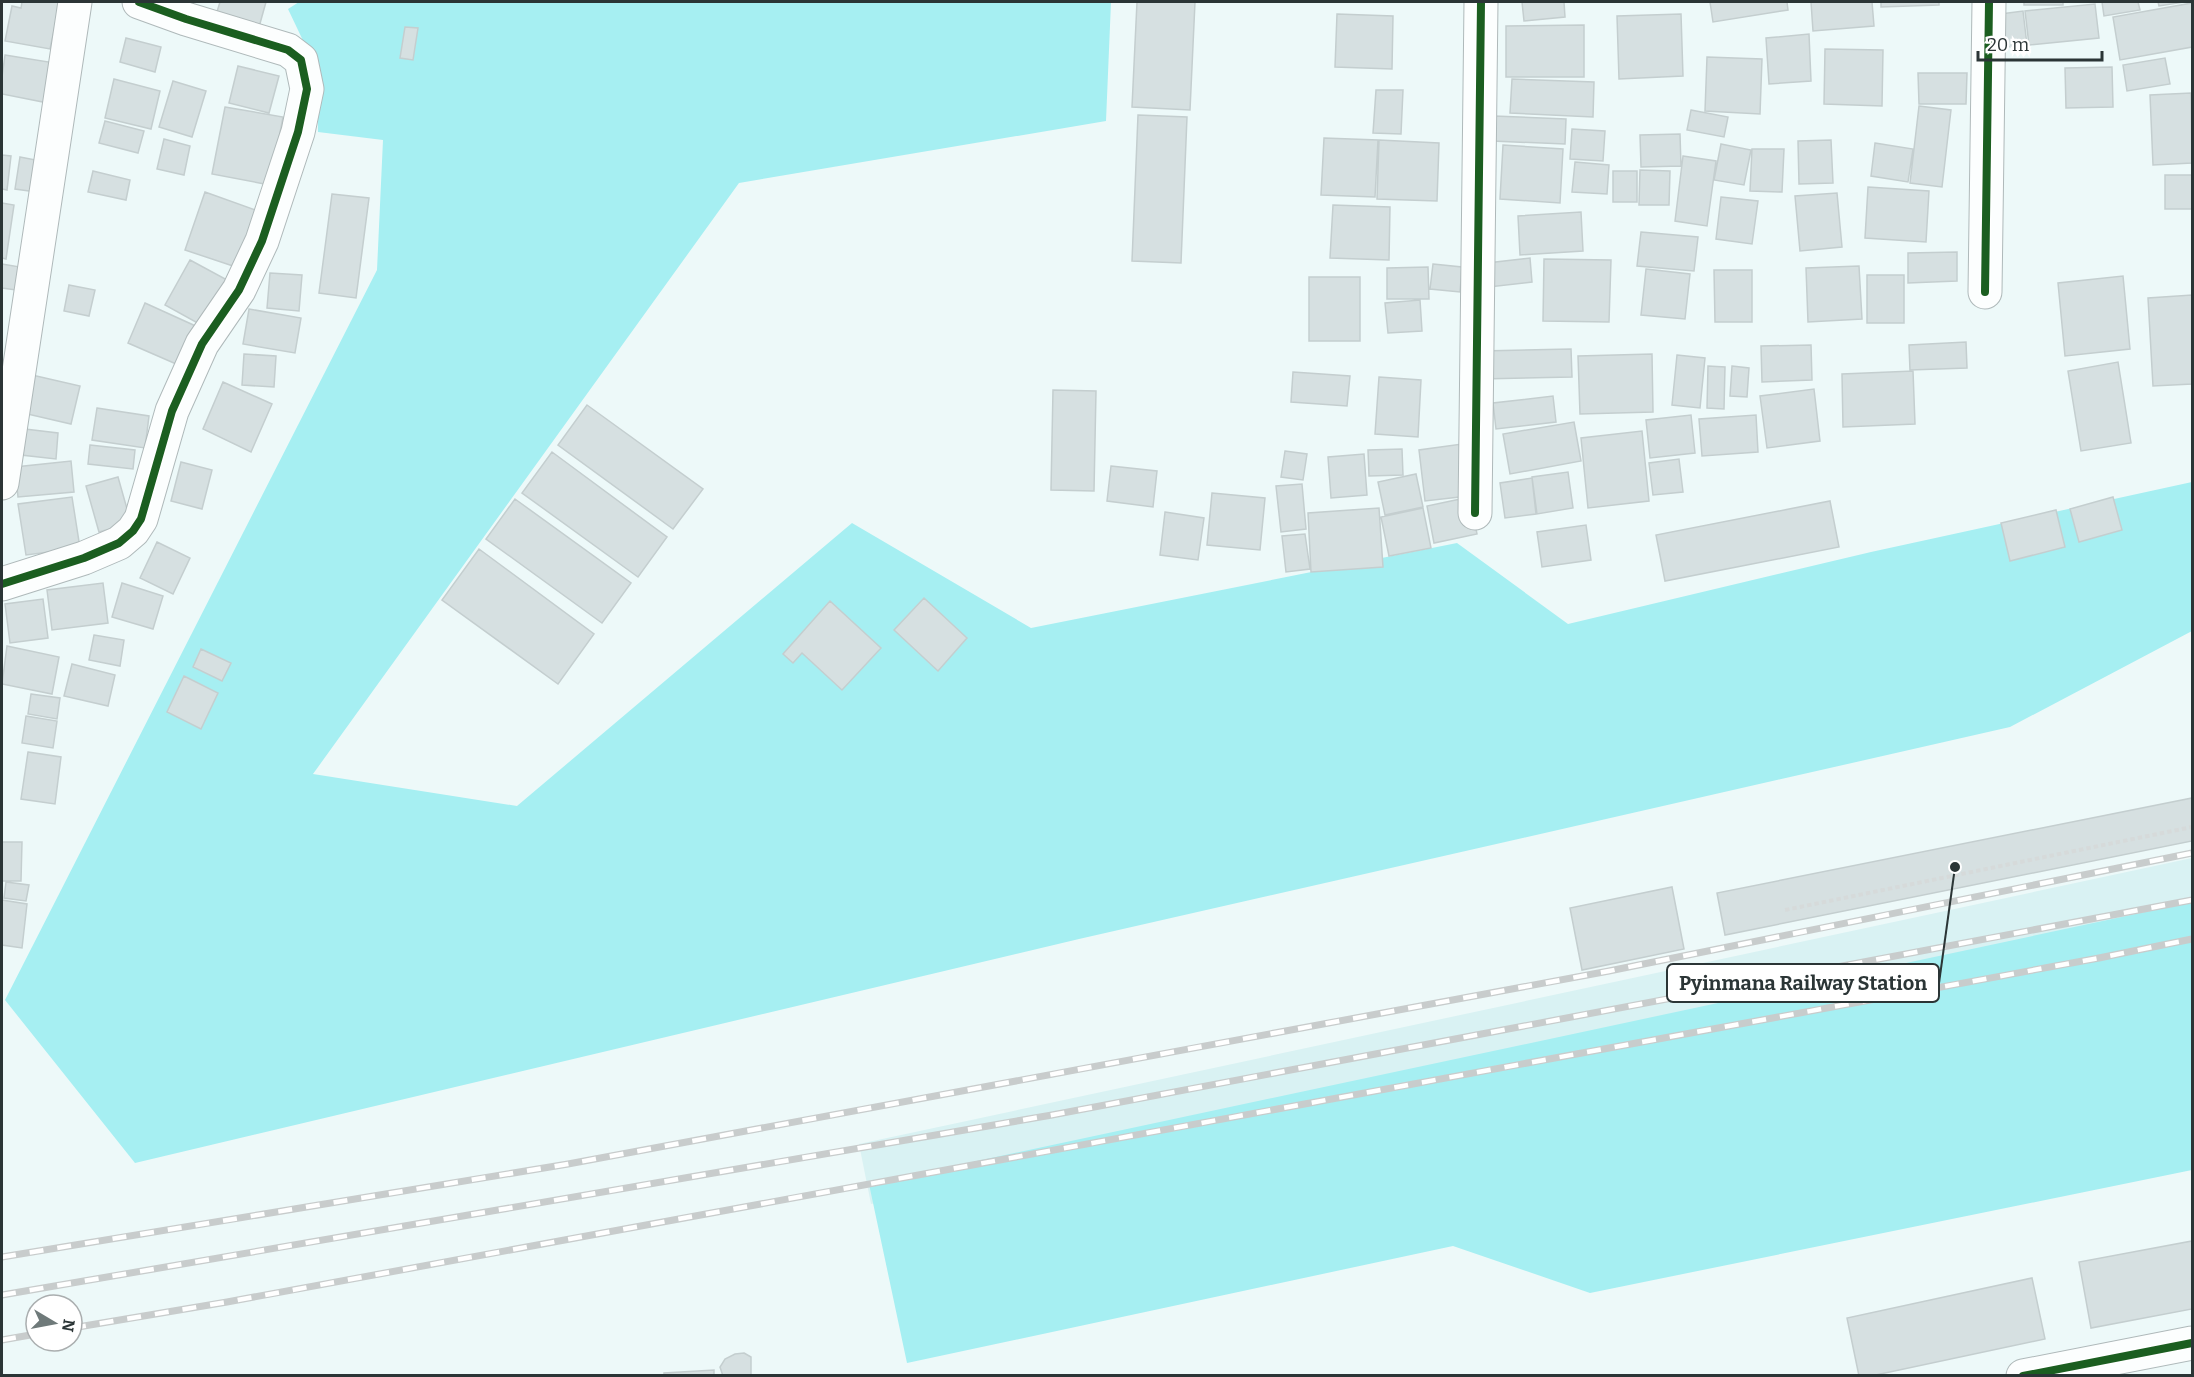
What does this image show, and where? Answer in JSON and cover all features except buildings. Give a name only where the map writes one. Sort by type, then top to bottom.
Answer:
[{"type":"street","points":[[2,483],[75,2]]},
{"type":"street","points":[[2,584],[84,558],[119,543],[133,531],[141,519],[171,411],[202,344],[239,290],[262,241],[298,132],[307,89],[301,60],[288,50],[189,10],[139,2]]},
{"type":"street","points":[[1475,513],[1481,2]]},
{"type":"street","points":[[1985,292],[1989,2]]},
{"type":"street","points":[[2023,1376],[2193,1343]]},
{"type":"path","points":[[1785,910],[2193,827]]},
{"type":"shaded area","points":[[299,2],[1111,2],[1106,121],[739,183],[313,774],[517,806],[852,523],[1031,628],[1457,543],[1568,624],[1871,552],[2192,482],[2192,631],[2010,727],[1079,939],[135,1163],[5,1000],[377,270],[383,140],[318,132],[317,70],[288,9]]},
{"type":"shaded area","points":[[2192,858],[2192,1094],[1441,1082],[871,1204],[859,1144]]},
{"type":"shaded area","points":[[2192,902],[2192,1170],[1590,1293],[1453,1246],[907,1363],[869,1184]]},
{"type":"railway","points":[[2,1257],[568,1164],[1609,971],[2192,853]]},
{"type":"railway","points":[[2,1295],[1052,1115],[2192,900]]},
{"type":"railway","points":[[84,1326],[227,1302],[2192,939]]},
{"type":"railway","points":[[2,1340],[24,1336]]},
{"type":"cycle path","points":[[2,584],[84,558],[119,543],[133,531],[141,519],[172,411],[202,344],[239,290],[262,241],[298,132],[307,89],[301,60],[288,50],[139,2]]},
{"type":"cycle path","points":[[1475,513],[1481,2]]},
{"type":"cycle path","points":[[1985,292],[1989,2]]},
{"type":"cycle path","points":[[2023,1376],[2192,1343]]},
{"type":"place","name":"Pyinmana Railway Station","points":[[1955,867]]}]
